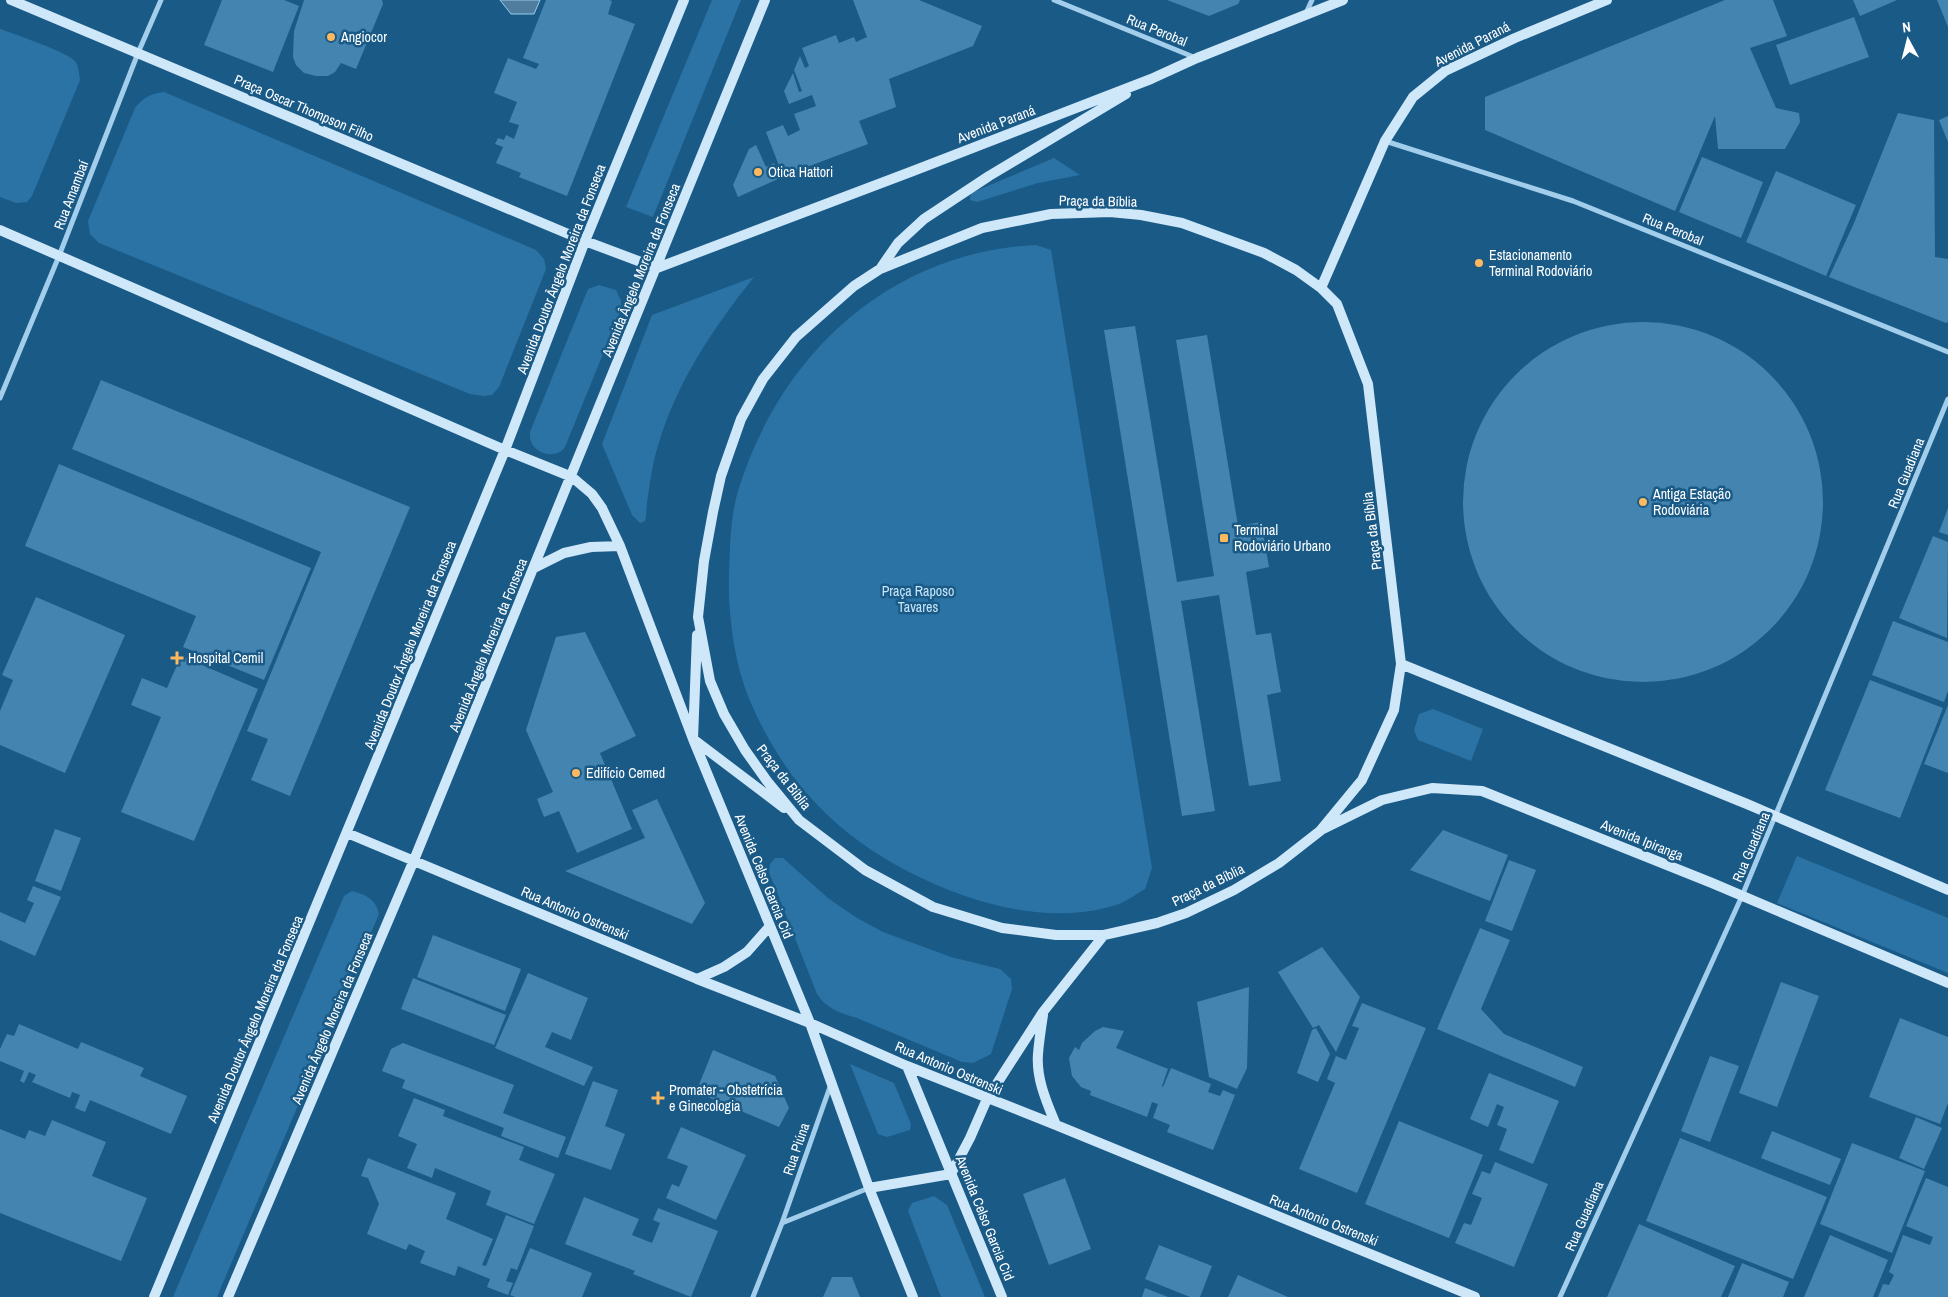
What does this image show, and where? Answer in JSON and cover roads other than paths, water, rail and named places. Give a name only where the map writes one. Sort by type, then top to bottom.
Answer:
[{"type":"street","name":"Praça Oscar Thompson Filho","points":[[11,0],[585,241],[657,268]]},
{"type":"street","name":"Rua Amambaí","points":[[0,398],[60,256],[138,53],[161,0]]},
{"type":"street","name":"Avenida Doutor Ângelo Moreira da Fonseca","points":[[154,1297],[505,450],[585,241],[684,0]]},
{"type":"street","name":"Avenida Ângelo Moreira da Fonseca","points":[[228,1297],[414,860],[572,477],[765,0]]},
{"type":"street","name":"Rua Perobal","points":[[1054,0],[1197,58]]},
{"type":"street","points":[[1306,15],[1312,0]]},
{"type":"street","name":"Avenida Paraná","points":[[657,268],[1150,79],[1197,58],[1343,0]]},
{"type":"street","name":"Avenida Paraná","points":[[1321,288],[1385,141],[1413,97],[1445,71],[1515,38],[1607,0]]},
{"type":"street","points":[[880,269],[898,243],[924,219],[989,176],[1150,79]]},
{"type":"street","name":"Rua Perobal","points":[[1385,141],[1573,201],[1948,352]]},
{"type":"street","name":"Praça da Bíblia","points":[[1110,212],[1182,223],[1222,236],[1272,258],[1296,270],[1321,288],[1337,304],[1368,384],[1401,664],[1394,710],[1362,780],[1320,831],[1279,863],[1234,890],[1186,913],[1157,923],[1104,935],[1056,935],[1002,928],[934,907],[865,870],[799,820],[751,758],[724,714],[710,681],[698,617],[704,560],[721,476],[741,419],[763,379],[796,337],[854,286],[880,269],[982,228],[1051,214],[1110,212]]},
{"type":"street","points":[[0,230],[505,450],[572,477]]},
{"type":"street","name":"Rua Guadiana","points":[[1560,1297],[1776,818],[1948,399]]},
{"type":"street","name":"Avenida Celso Garcia Cid","points":[[572,477],[592,494],[602,508],[620,546],[693,739],[810,1023],[869,1188],[913,1297]]},
{"type":"street","points":[[534,568],[564,553],[591,547],[620,546]]},
{"type":"street","points":[[698,617],[693,739],[799,820]]},
{"type":"street","points":[[1401,664],[1747,804],[1948,890]]},
{"type":"street","name":"Avenida Ipiranga","points":[[1320,831],[1382,800],[1432,788],[1482,791],[1742,896],[1948,983]]},
{"type":"street","name":"Rua Antonio Ostrenski","points":[[347,833],[698,979],[810,1023],[987,1099],[1056,1125],[1475,1297]]},
{"type":"street","points":[[698,979],[724,967],[747,952],[770,926]]},
{"type":"street","points":[[782,1223],[869,1188],[951,1174],[970,1138],[987,1099],[1044,1012],[1104,935]]},
{"type":"street","points":[[1044,1012],[1038,1055],[1039,1077],[1045,1100],[1056,1125]]},
{"type":"street","name":"Avenida Celso Garcia Cid","points":[[907,1066],[1002,1297]]},
{"type":"street","name":"Rua Piúna","points":[[753,1297],[782,1223],[832,1083]]},
{"type":"place","name":"Angiocor","points":[[331,37]]},
{"type":"place","name":"Otica Hattori","points":[[758,172]]},
{"type":"place","name":"Estacionamento Terminal Rodoviário","points":[[1479,263]]},
{"type":"place","name":"Antiga Estação Rodoviária","points":[[1643,502]]},
{"type":"place","name":"Terminal Rodoviário Urbano","points":[[1224,538]]},
{"type":"place","name":"Hospital Cemil","points":[[177,658]]},
{"type":"place","name":"Edifício Cemed","points":[[576,773]]},
{"type":"place","name":"Promater - Obstetrícia e Ginecologia","points":[[658,1098]]},
{"type":"park label","name":"Praça Raposo Tavares","points":[[918,600]]}]
